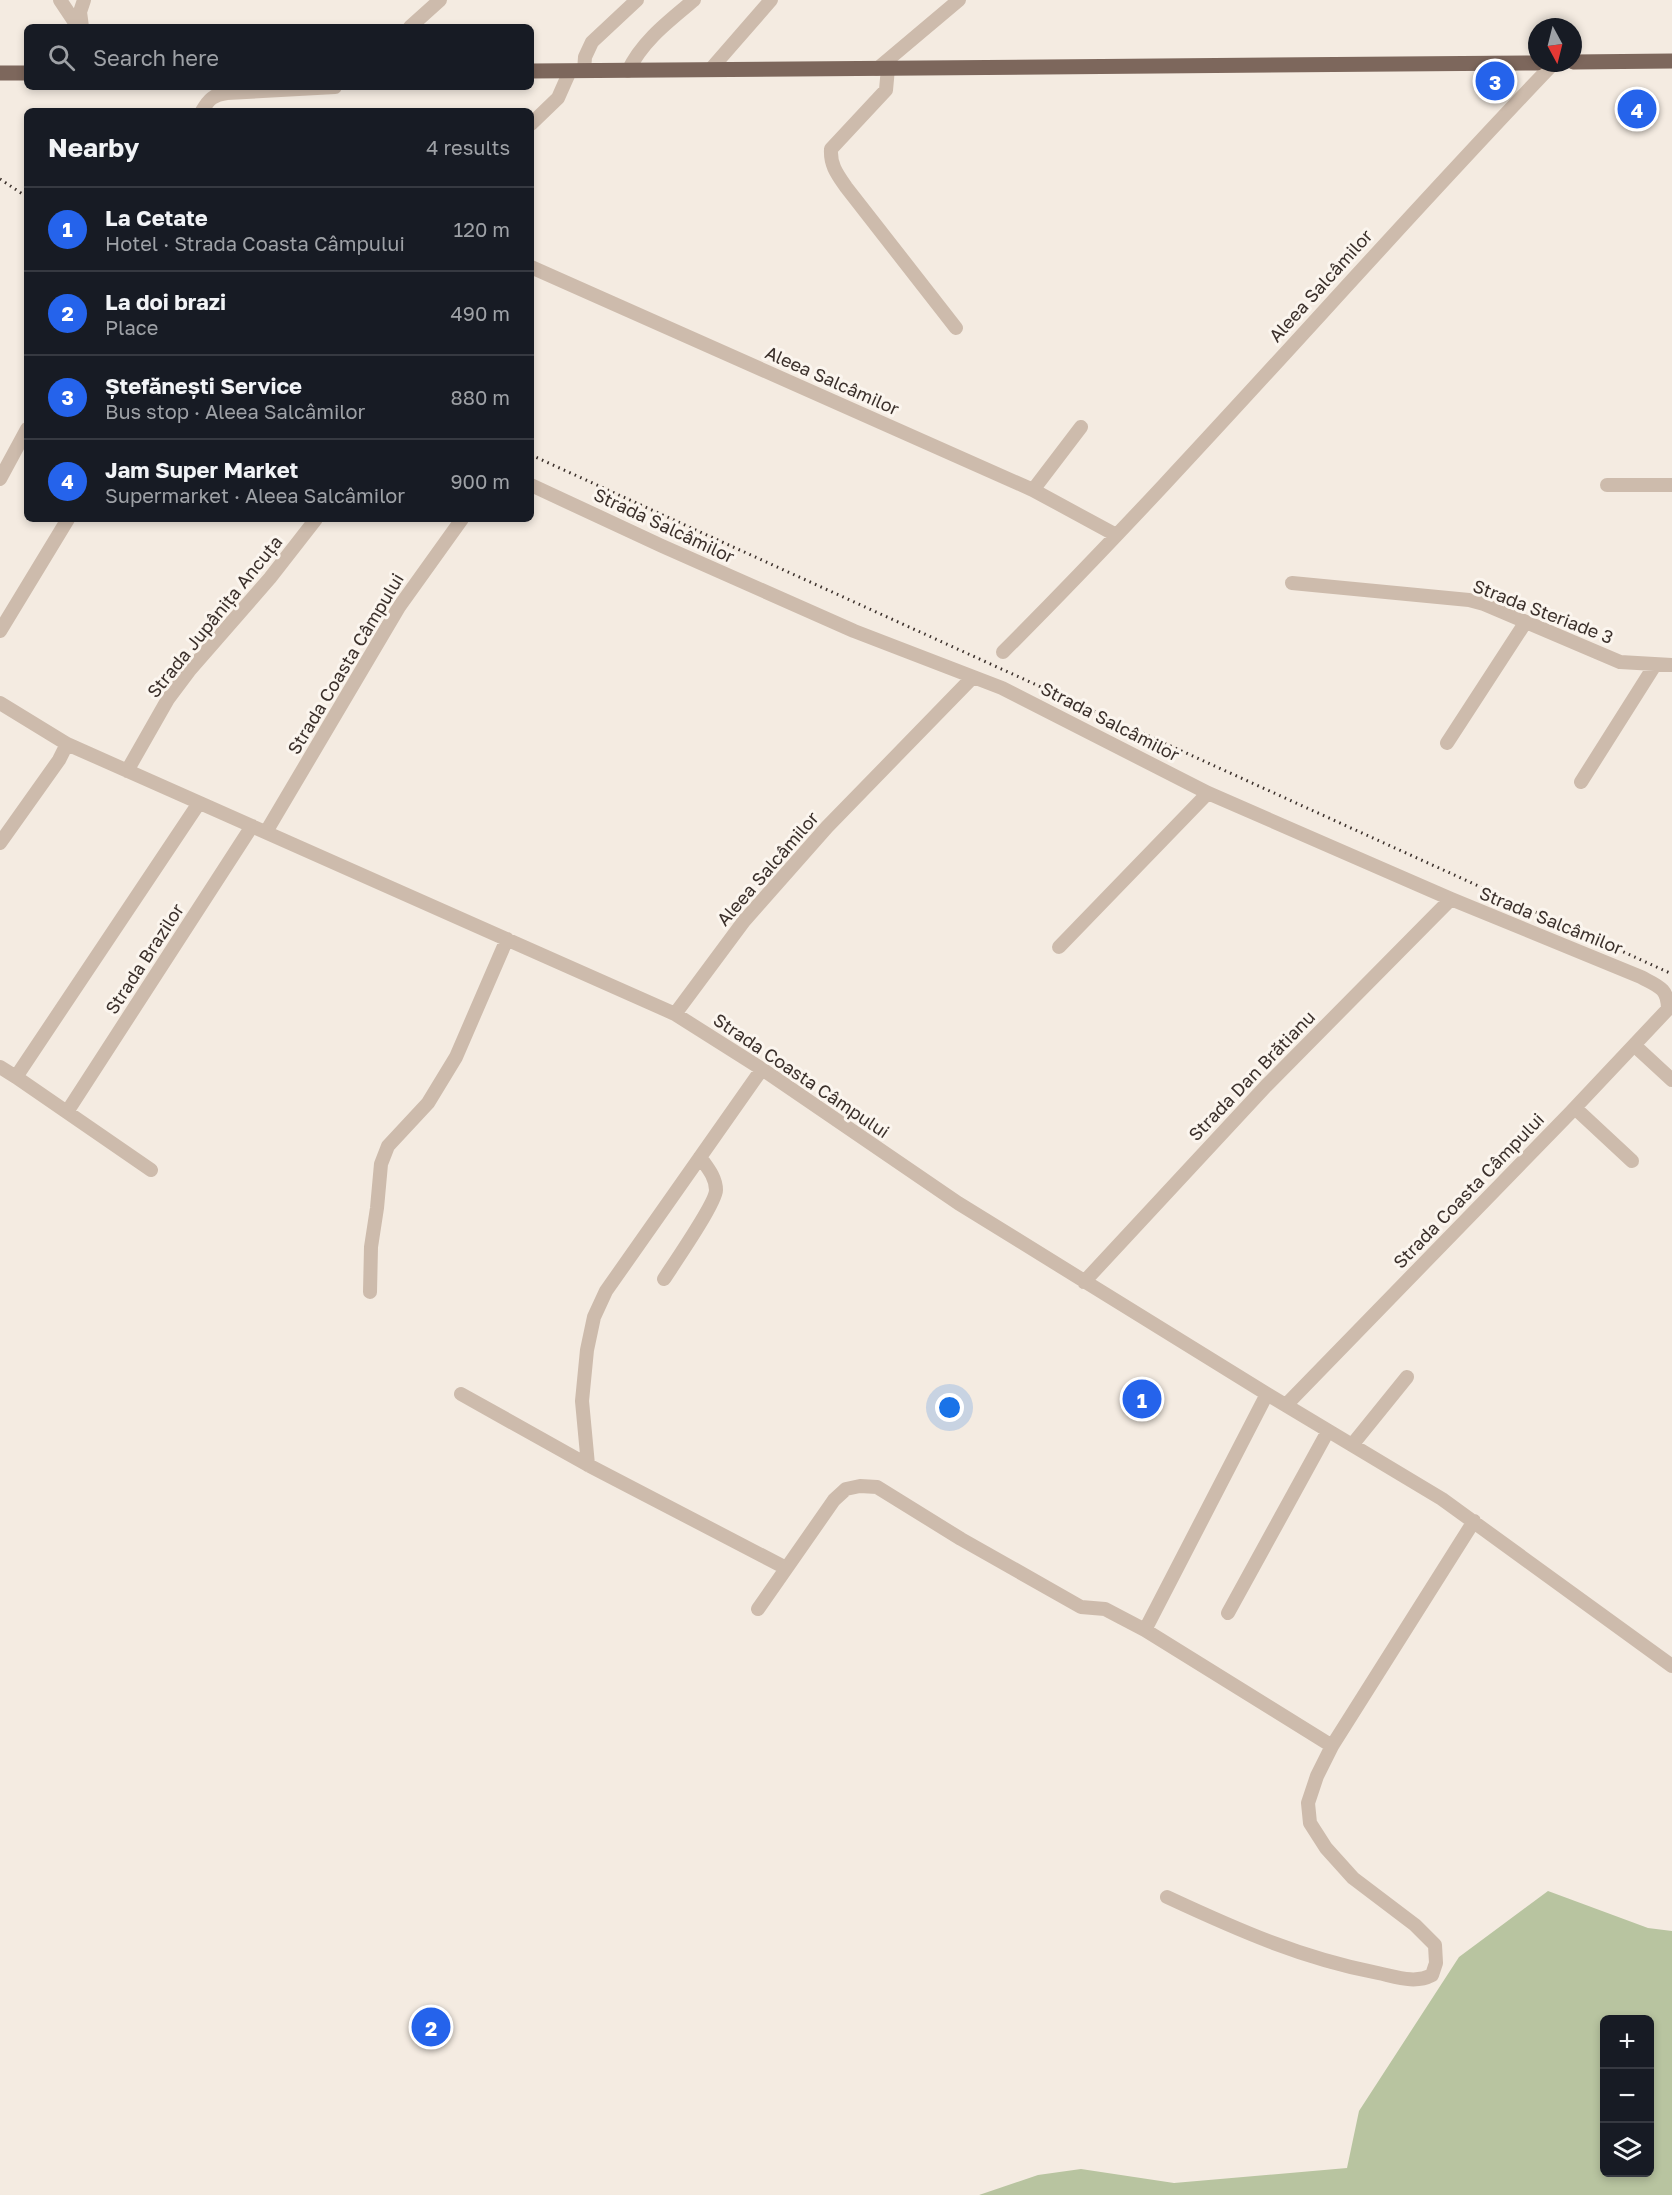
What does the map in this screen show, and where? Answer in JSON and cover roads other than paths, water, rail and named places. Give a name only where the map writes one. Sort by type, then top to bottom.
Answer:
[{"type":"main road","points":[[1582,62],[1672,61]]},
{"type":"main road","points":[[534,72],[1528,63]]},
{"type":"main road","points":[[0,73],[24,72]]},
{"type":"street","points":[[60,0],[78,24]]},
{"type":"street","points":[[80,24],[80,12],[84,0]]},
{"type":"street","points":[[413,24],[440,0]]},
{"type":"street","points":[[534,121],[558,98],[577,71],[592,42],[637,0]]},
{"type":"street","points":[[628,71],[636,55],[652,37],[694,0]]},
{"type":"street","points":[[710,70],[771,0]]},
{"type":"street","points":[[956,328],[846,187],[831,160],[831,149],[886,90],[882,69],[959,0]]},
{"type":"street","name":"Aleea Salcâmilor","points":[[1003,652],[1116,535],[1546,72]]},
{"type":"street","points":[[204,108],[209,99],[215,95],[281,90]]},
{"type":"street","name":"Aleea Salcâmilor","points":[[534,268],[1033,490],[1116,535]]},
{"type":"street","points":[[1033,490],[1081,427]]},
{"type":"street","points":[[0,479],[4,464],[24,434]]},
{"type":"street","points":[[1607,485],[1672,485]]},
{"type":"street","name":"Strada Salcâmilor","points":[[534,486],[657,544],[844,626],[1002,688],[1208,793],[1451,899],[1641,977],[1662,988],[1668,997]]},
{"type":"street","points":[[0,631],[66,522]]},
{"type":"street","name":"Strada Jupânița Ancuța","points":[[127,771],[168,699],[189,671],[270,578],[314,522]]},
{"type":"street","name":"Strada Coasta Câmpului","points":[[266,832],[399,607],[460,522]]},
{"type":"street","name":"Strada Steriade 3","points":[[1292,583],[1469,600],[1484,604],[1620,662],[1655,666],[1672,665]]},
{"type":"street","points":[[1447,743],[1525,622]]},
{"type":"street","points":[[1581,782],[1655,666]]},
{"type":"street","name":"Aleea Salcâmilor","points":[[675,1014],[744,921],[827,827],[972,678]]},
{"type":"street","name":"Strada Coasta Câmpului","points":[[0,704],[68,744],[675,1014],[762,1069],[933,1186],[1084,1282],[1442,1499],[1672,1666]]},
{"type":"street","points":[[0,843],[68,744]]},
{"type":"street","points":[[1059,948],[1208,793]]},
{"type":"street","points":[[16,1077],[199,803]]},
{"type":"street","name":"Strada Brazilor","points":[[67,1112],[252,826]]},
{"type":"street","name":"Strada Dan Brătianu","points":[[1084,1282],[1266,1086],[1451,899]]},
{"type":"street","points":[[370,1292],[370,1247],[377,1208],[381,1164],[388,1146],[428,1103],[456,1057],[507,939]]},
{"type":"street","name":"Strada Coasta Câmpului","points":[[1286,1405],[1668,1009],[1668,997]]},
{"type":"street","points":[[1634,1045],[1672,1080]]},
{"type":"street","points":[[0,1067],[151,1170]]},
{"type":"street","points":[[588,1465],[582,1401],[587,1350],[594,1317],[606,1291],[762,1069]]},
{"type":"street","points":[[1575,1108],[1632,1161]]},
{"type":"street","points":[[664,1279],[708,1210],[716,1192],[712,1175],[700,1157]]},
{"type":"street","points":[[1352,1445],[1407,1377]]},
{"type":"street","points":[[461,1394],[588,1465],[786,1568]]},
{"type":"street","points":[[1145,1630],[1267,1394]]},
{"type":"street","points":[[1228,1613],[1328,1431]]},
{"type":"street","points":[[759,1609],[834,1500],[846,1489],[860,1485],[878,1487],[962,1539],[1081,1607],[1105,1609],[1145,1630],[1332,1746]]},
{"type":"street","points":[[1167,1897],[1245,1934],[1308,1956],[1421,1981],[1432,1975],[1436,1963],[1435,1945],[1415,1925],[1353,1878],[1326,1848],[1310,1823],[1308,1803],[1317,1776],[1332,1746],[1415,1618],[1474,1521]]},
{"type":"railway","points":[[0,179],[24,195]]},
{"type":"railway","points":[[534,456],[1672,974]]},
{"type":"place","name":"Ștefănești Service","points":[[1495,81]]},
{"type":"place","name":"Jam Super Market","points":[[1637,109]]},
{"type":"place","name":"La Cetate","points":[[1142,1399]]},
{"type":"place","name":"La doi brazi","points":[[431,2027]]}]
